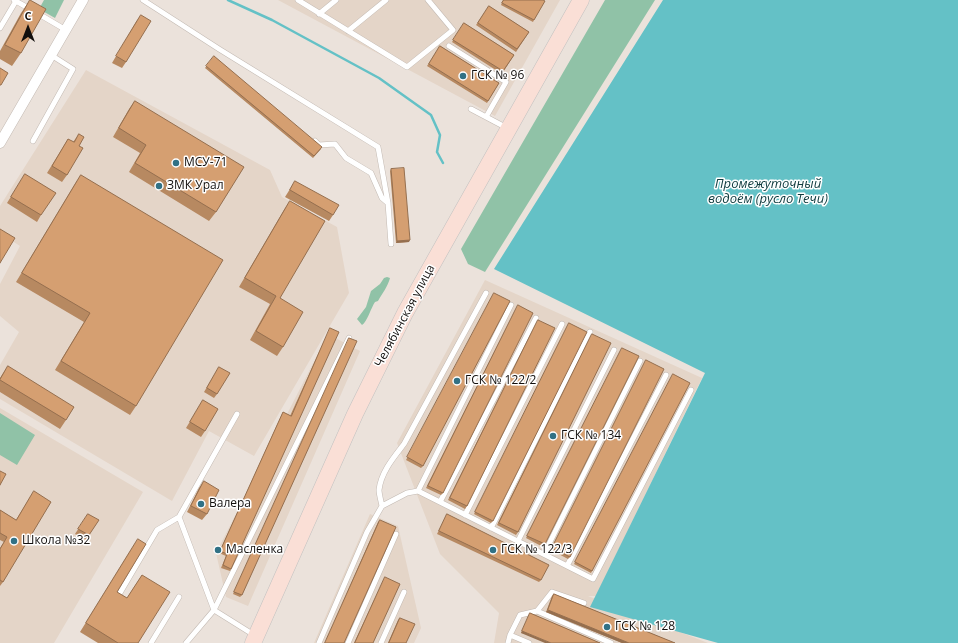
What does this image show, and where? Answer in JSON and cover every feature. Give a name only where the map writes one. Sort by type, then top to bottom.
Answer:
[{"type":"main road","name":"Челябинская улица","points":[[254,639],[354,414],[405,313],[581,0]]},
{"type":"street","points":[[0,143],[83,0]]},
{"type":"lane","points":[[143,0],[218,52],[378,147],[388,203],[391,244]]},
{"type":"lane","points":[[298,0],[407,67],[453,30],[428,0]]},
{"type":"lane","points":[[319,14],[336,0]]},
{"type":"lane","points":[[348,31],[386,0]]},
{"type":"lane","points":[[0,28],[15,1],[66,30]]},
{"type":"lane","points":[[33,10],[37,4]]},
{"type":"lane","points":[[449,46],[506,82],[486,117]]},
{"type":"lane","points":[[33,141],[73,69],[51,55]]},
{"type":"lane","points":[[471,109],[508,129]]},
{"type":"lane","points":[[313,140],[319,145],[335,144],[346,158],[371,173],[382,198],[388,203]]},
{"type":"lane","points":[[382,506],[379,490],[391,460],[404,444],[486,293]]},
{"type":"lane","points":[[418,491],[511,305]]},
{"type":"lane","points":[[440,502],[536,318]]},
{"type":"lane","points":[[465,515],[562,324]]},
{"type":"lane","points":[[491,528],[590,332]]},
{"type":"lane","points":[[186,643],[214,610],[349,338]]},
{"type":"lane","points":[[518,541],[614,350]]},
{"type":"lane","points":[[544,554],[640,362]]},
{"type":"lane","points":[[568,566],[666,375]]},
{"type":"lane","points":[[319,643],[367,532],[382,506],[407,493],[418,491],[593,579],[691,390]]},
{"type":"lane","points":[[116,598],[157,530],[179,517],[237,414]]},
{"type":"lane","points":[[179,517],[214,610],[254,639]]},
{"type":"lane","points":[[348,643],[396,534]]},
{"type":"lane","points":[[381,643],[404,592]]},
{"type":"lane","points":[[537,611],[552,592],[584,603]]},
{"type":"lane","points":[[151,643],[178,597]]},
{"type":"lane","points":[[508,643],[510,635],[520,615],[537,611],[611,643]]},
{"type":"lane","points":[[510,635],[528,643]]},
{"type":"shaded area","points":[[278,0],[560,0],[495,116]]},
{"type":"shaded area","points":[[86,70],[270,170],[282,197],[337,227],[349,293],[254,456],[209,431],[172,501],[0,399],[0,365],[19,332],[0,316],[0,284],[20,246],[0,233],[0,206]]},
{"type":"shaded area","points":[[485,280],[702,378],[596,596],[588,596],[708,643],[494,643],[499,613],[440,554],[397,443]]},
{"type":"shaded area","points":[[328,334],[360,351],[248,606],[226,597],[216,553]]},
{"type":"shaded area","points":[[0,408],[143,492],[54,643],[0,643]]},
{"type":"shaded area","points":[[370,514],[398,526],[421,628],[414,643],[314,643]]},
{"type":"green space","points":[[44,0],[64,0],[55,18],[39,9]]},
{"type":"green space","points":[[605,0],[655,0],[485,272],[468,264],[461,249]]},
{"type":"green space","points":[[384,278],[390,278],[386,287],[378,301],[375,302],[366,321],[362,325],[357,319],[366,307],[371,291],[380,284]]},
{"type":"green space","points":[[0,413],[35,435],[17,465],[0,455]]},
{"type":"water","name":"Промежуточный водоём (русло Течи)","points":[[663,0],[958,0],[958,643],[718,643],[590,607],[705,373],[494,269]]},
{"type":"building","points":[[30,0],[46,9],[21,53],[5,45]]},
{"type":"building","points":[[504,0],[545,1],[534,20],[502,3]]},
{"type":"building","name":"ГСК № 96","points":[[489,6],[529,32],[517,49],[478,23]]},
{"type":"building","points":[[141,15],[151,21],[126,62],[116,56]]},
{"type":"building","name":"ГСК № 96","points":[[464,23],[514,55],[503,71],[453,40]]},
{"type":"building","name":"ГСК № 96","points":[[440,46],[499,83],[488,101],[429,64]]},
{"type":"building","points":[[214,56],[322,147],[314,156],[206,66]]},
{"type":"building","points":[[0,68],[8,73],[1,85],[0,85]]},
{"type":"building","name":"МСУ-71","points":[[135,101],[244,167],[216,212],[135,163],[146,145],[119,128]]},
{"type":"building","points":[[79,134],[84,137],[79,146],[83,148],[67,175],[52,166],[68,139],[74,142]]},
{"type":"building","points":[[404,168],[410,240],[397,241],[391,169]]},
{"type":"building","points":[[25,174],[56,193],[41,215],[11,197]]},
{"type":"building","points":[[81,175],[223,260],[136,406],[61,361],[90,313],[22,273]]},
{"type":"building","points":[[295,181],[339,205],[333,215],[290,190]]},
{"type":"building","points":[[290,201],[325,221],[280,298],[303,312],[283,347],[256,331],[276,296],[245,278]]},
{"type":"building","points":[[0,229],[15,238],[0,263]]},
{"type":"building","name":"ГСК № 122/2","points":[[494,293],[510,301],[423,466],[407,457]]},
{"type":"building","points":[[518,305],[533,313],[443,493],[428,486]]},
{"type":"building","points":[[538,320],[555,328],[467,506],[450,498]]},
{"type":"building","name":"ГСК № 134","points":[[569,323],[587,332],[493,521],[475,512]]},
{"type":"building","points":[[330,328],[339,332],[231,569],[223,565],[227,554],[220,551],[283,412],[291,416]]},
{"type":"building","name":"ГСК № 134","points":[[592,334],[611,343],[518,532],[499,523]]},
{"type":"building","points":[[349,338],[357,341],[242,595],[234,592]]},
{"type":"building","name":"ГСК № 134","points":[[622,348],[639,356],[545,544],[527,536]]},
{"type":"building","name":"ГСК № 134","points":[[646,360],[664,369],[570,557],[552,548]]},
{"type":"building","points":[[8,366],[74,407],[66,420],[0,380]]},
{"type":"building","points":[[219,367],[230,373],[217,394],[207,388]]},
{"type":"building","name":"ГСК № 134","points":[[673,374],[690,383],[592,571],[575,562]]},
{"type":"building","points":[[203,400],[218,409],[205,431],[190,422]]},
{"type":"building","points":[[0,471],[6,474],[0,485]]},
{"type":"building","name":"Валера","points":[[204,481],[219,490],[207,514],[191,506]]},
{"type":"building","name":"Школа №32","points":[[34,491],[51,502],[3,582],[0,580],[0,549],[7,537],[0,533],[0,510],[16,520]]},
{"type":"building","points":[[88,514],[99,520],[89,535],[78,529]]},
{"type":"building","name":"ГСК № 122/3","points":[[447,514],[549,565],[541,580],[439,531]]},
{"type":"building","points":[[380,520],[396,527],[344,643],[325,643]]},
{"type":"building","points":[[138,539],[146,544],[117,592],[127,598],[142,575],[170,592],[138,643],[118,643],[86,623]]},
{"type":"building","points":[[385,577],[400,584],[373,643],[355,643]]},
{"type":"building","name":"ГСК № 128","points":[[554,594],[675,643],[629,643],[548,610]]},
{"type":"building","name":"ГСК № 128","points":[[530,613],[600,643],[551,643],[522,631]]},
{"type":"building","points":[[400,618],[415,624],[406,643],[389,643]]},
{"type":"waterway","points":[[228,0],[272,20],[379,78],[431,115],[440,135],[437,152],[443,163]]},
{"type":"place","name":"ГСК № 96","points":[[463,76]]},
{"type":"place","name":"МСУ-71","points":[[176,163]]},
{"type":"place","name":"ЗМК Урал","points":[[159,186]]},
{"type":"place","name":"ГСК № 122/2","points":[[457,381]]},
{"type":"place","name":"ГСК № 134","points":[[553,436]]},
{"type":"place","name":"Валера","points":[[201,504]]},
{"type":"place","name":"Школа №32","points":[[14,541]]},
{"type":"place","name":"Масленка","points":[[218,550]]},
{"type":"place","name":"ГСК № 122/3","points":[[493,550]]},
{"type":"place","name":"ГСК № 128","points":[[607,627]]}]
